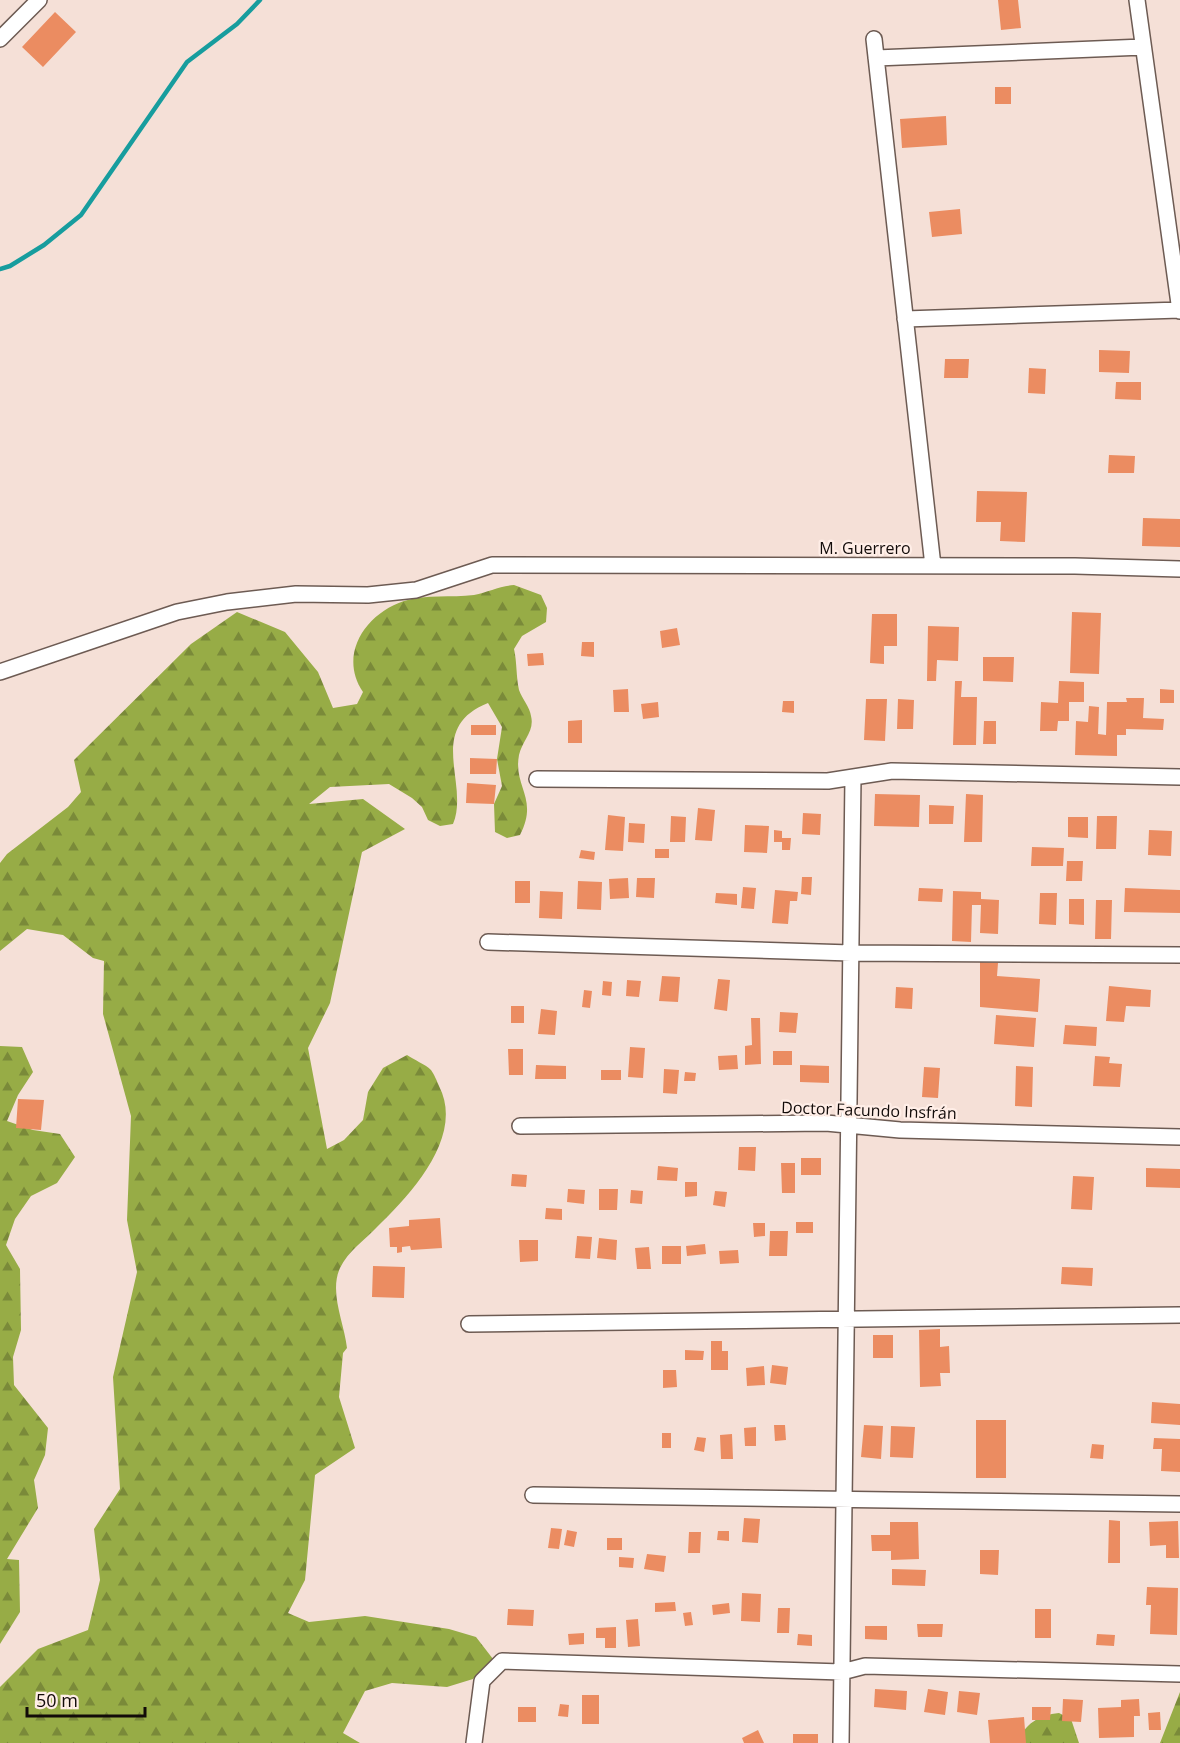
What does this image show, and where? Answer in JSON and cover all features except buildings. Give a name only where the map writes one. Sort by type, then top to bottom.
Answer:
[{"type":"street","points":[[0,39],[39,0]]},
{"type":"street","points":[[905,318],[1180,311],[1137,0]]},
{"type":"street","points":[[874,39],[933,566]]},
{"type":"street","points":[[876,58],[1143,47]]},
{"type":"street","name":"M. Guerrero","points":[[0,672],[177,612],[227,602],[296,594],[368,595],[416,590],[492,565],[1180,569]]},
{"type":"street","points":[[537,779],[828,781],[892,771],[1180,777]]},
{"type":"street","points":[[841,1743],[853,777]]},
{"type":"street","points":[[488,942],[851,953],[1180,956]]},
{"type":"street","name":"Doctor Facundo Insfrán","points":[[520,1126],[825,1123],[900,1131],[1180,1137]]},
{"type":"street","points":[[469,1324],[1180,1315]]},
{"type":"street","points":[[533,1495],[1180,1504]]},
{"type":"street","points":[[474,1743],[482,1681],[502,1661],[842,1672],[865,1666],[1180,1674]]},
{"type":"green space","points":[[514,585],[541,595],[547,608],[546,622],[522,636],[514,649],[519,690],[529,709],[532,721],[519,755],[519,776],[527,811],[520,835],[507,838],[495,832],[494,804],[502,786],[497,759],[502,727],[488,703],[469,714],[458,727],[453,758],[457,808],[453,824],[440,826],[428,820],[422,807],[389,784],[330,787],[309,804],[363,799],[405,829],[362,852],[330,1003],[308,1048],[327,1149],[344,1140],[363,1120],[368,1092],[383,1068],[407,1055],[433,1073],[445,1105],[445,1124],[440,1144],[418,1181],[390,1214],[347,1256],[337,1277],[337,1297],[347,1348],[343,1353],[339,1397],[355,1448],[315,1475],[305,1580],[288,1613],[309,1622],[365,1616],[449,1629],[476,1637],[493,1659],[473,1679],[447,1687],[392,1683],[365,1691],[343,1733],[360,1743],[0,1743],[0,1687],[38,1649],[88,1630],[100,1580],[94,1529],[120,1489],[113,1377],[137,1272],[127,1220],[131,1116],[103,1014],[104,961],[93,958],[63,935],[27,929],[0,951],[0,863],[7,854],[68,807],[81,792],[74,760],[191,644],[237,612],[285,632],[318,672],[333,708],[357,704],[363,692],[356,678],[353,664],[355,650],[367,626],[390,607],[413,599],[474,595]]},
{"type":"green space","points":[[0,1046],[22,1047],[33,1072],[18,1095],[7,1121],[33,1130],[60,1134],[75,1157],[57,1183],[31,1196],[15,1219],[6,1245],[20,1269],[21,1330],[13,1357],[14,1385],[48,1428],[45,1455],[34,1480],[38,1508],[7,1559],[19,1560],[20,1612],[0,1644]]},
{"type":"green space","points":[[1180,1692],[1180,1743],[1160,1743]]},
{"type":"green space","points":[[1059,1713],[1071,1719],[1079,1743],[1018,1743],[1024,1731],[1033,1722],[1039,1718]]},
{"type":"waterway","points":[[0,269],[10,266],[44,245],[81,215],[187,62],[237,24],[260,0]]}]
